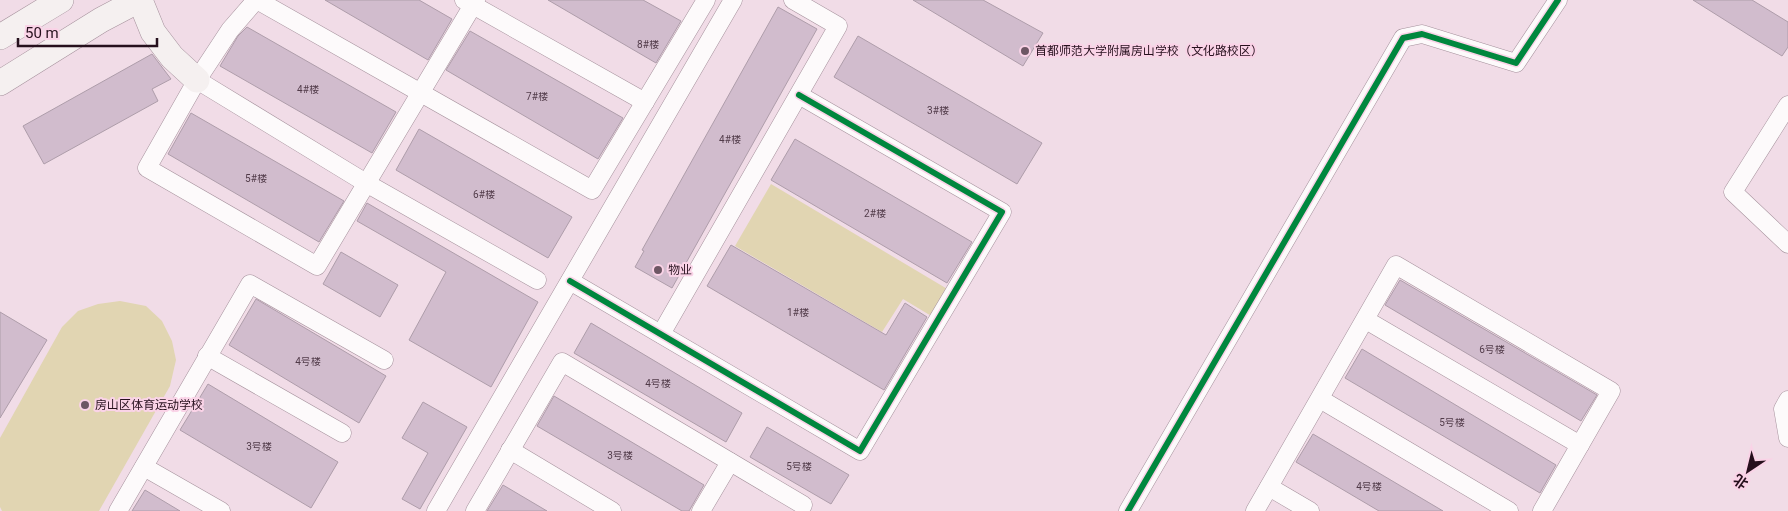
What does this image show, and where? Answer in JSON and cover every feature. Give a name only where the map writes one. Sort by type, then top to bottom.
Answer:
[{"type":"main road","points":[[0,37],[61,0]]},
{"type":"main road","points":[[0,83],[101,20],[139,0],[153,32],[172,57],[197,80]]},
{"type":"street","points":[[644,102],[471,2],[420,92],[317,266],[148,168],[197,80],[230,30],[256,0],[420,92],[592,190],[706,0]]},
{"type":"street","points":[[436,511],[733,0]]},
{"type":"street","points":[[661,334],[838,26],[793,0]]},
{"type":"street","points":[[1128,511],[1403,38],[1422,34],[1516,63],[1558,0]]},
{"type":"street","points":[[197,80],[366,183],[537,280]]},
{"type":"street","points":[[570,281],[860,451],[1002,212],[799,95]]},
{"type":"street","points":[[1788,105],[1733,192],[1788,244]]},
{"type":"street","points":[[1256,511],[1396,265],[1611,391],[1542,511]]},
{"type":"street","points":[[118,511],[250,284],[384,360]]},
{"type":"street","points":[[1366,320],[1580,445]]},
{"type":"street","points":[[207,356],[342,433]]},
{"type":"street","points":[[475,511],[562,362],[804,505]]},
{"type":"street","points":[[1320,399],[1509,511]]},
{"type":"street","points":[[1788,400],[1783,409],[1788,438]]},
{"type":"street","points":[[510,450],[612,511]]},
{"type":"street","points":[[701,511],[730,462]]},
{"type":"street","points":[[144,467],[221,511]]},
{"type":"street","points":[[1269,487],[1310,511]]},
{"type":"shaded area","points":[[771,184],[949,290],[933,317],[903,299],[882,332],[735,246]]},
{"type":"shaded area","points":[[120,301],[146,306],[162,321],[172,341],[176,360],[170,386],[99,511],[2,511],[0,507],[0,438],[62,327],[78,311],[98,304]]},
{"type":"building","points":[[325,0],[419,0],[452,19],[428,60]]},
{"type":"building","points":[[548,0],[643,0],[681,21],[656,63]]},
{"type":"building","points":[[913,0],[983,0],[1043,33],[1023,66]]},
{"type":"building","points":[[1693,0],[1752,0],[1788,22],[1788,47],[1782,56]]},
{"type":"building","points":[[778,7],[817,29],[672,288],[635,267],[644,251],[642,250]]},
{"type":"building","points":[[247,27],[396,112],[372,153],[220,66],[238,36]]},
{"type":"building","points":[[470,31],[623,118],[598,159],[446,70]]},
{"type":"building","points":[[858,36],[1042,143],[1017,184],[834,77]]},
{"type":"building","points":[[152,54],[171,79],[152,89],[158,101],[44,164],[23,126]]},
{"type":"building","points":[[191,113],[344,201],[319,242],[168,154]]},
{"type":"building","points":[[419,129],[572,217],[548,258],[396,170]]},
{"type":"building","points":[[795,139],[972,242],[947,283],[771,180]]},
{"type":"building","points":[[367,203],[538,302],[491,387],[409,340],[446,272],[357,221]]},
{"type":"building","points":[[731,245],[886,335],[905,303],[927,317],[884,390],[707,286]]},
{"type":"building","points":[[341,252],[398,285],[380,317],[323,284]]},
{"type":"building","points":[[1400,280],[1597,395],[1581,421],[1385,305]]},
{"type":"building","points":[[256,299],[386,376],[359,423],[229,345]]},
{"type":"building","points":[[0,312],[47,340],[0,418]]},
{"type":"building","points":[[591,323],[742,413],[726,442],[574,353]]},
{"type":"building","points":[[1362,349],[1556,465],[1540,493],[1345,378]]},
{"type":"building","points":[[208,384],[338,462],[311,508],[180,430]]},
{"type":"building","points":[[554,396],[704,485],[689,511],[682,511],[537,426]]},
{"type":"building","points":[[423,402],[467,427],[420,509],[402,499],[428,453],[402,438]]},
{"type":"building","points":[[767,427],[849,475],[831,504],[750,457]]},
{"type":"building","points":[[1313,434],[1443,511],[1379,511],[1296,462]]},
{"type":"building","points":[[503,485],[547,511],[487,511]]},
{"type":"building","points":[[145,490],[180,511],[132,511]]},
{"type":"cycle path","points":[[1128,511],[1403,38],[1422,34],[1516,63],[1558,0]]},
{"type":"cycle path","points":[[570,281],[860,451],[1002,212],[799,95]]},
{"type":"place","name":"首都师范大学附属房山学校（文化路校区）","points":[[1025,51]]},
{"type":"place","name":"物业","points":[[658,270]]},
{"type":"place","name":"房山区体育运动学校","points":[[85,405]]}]
